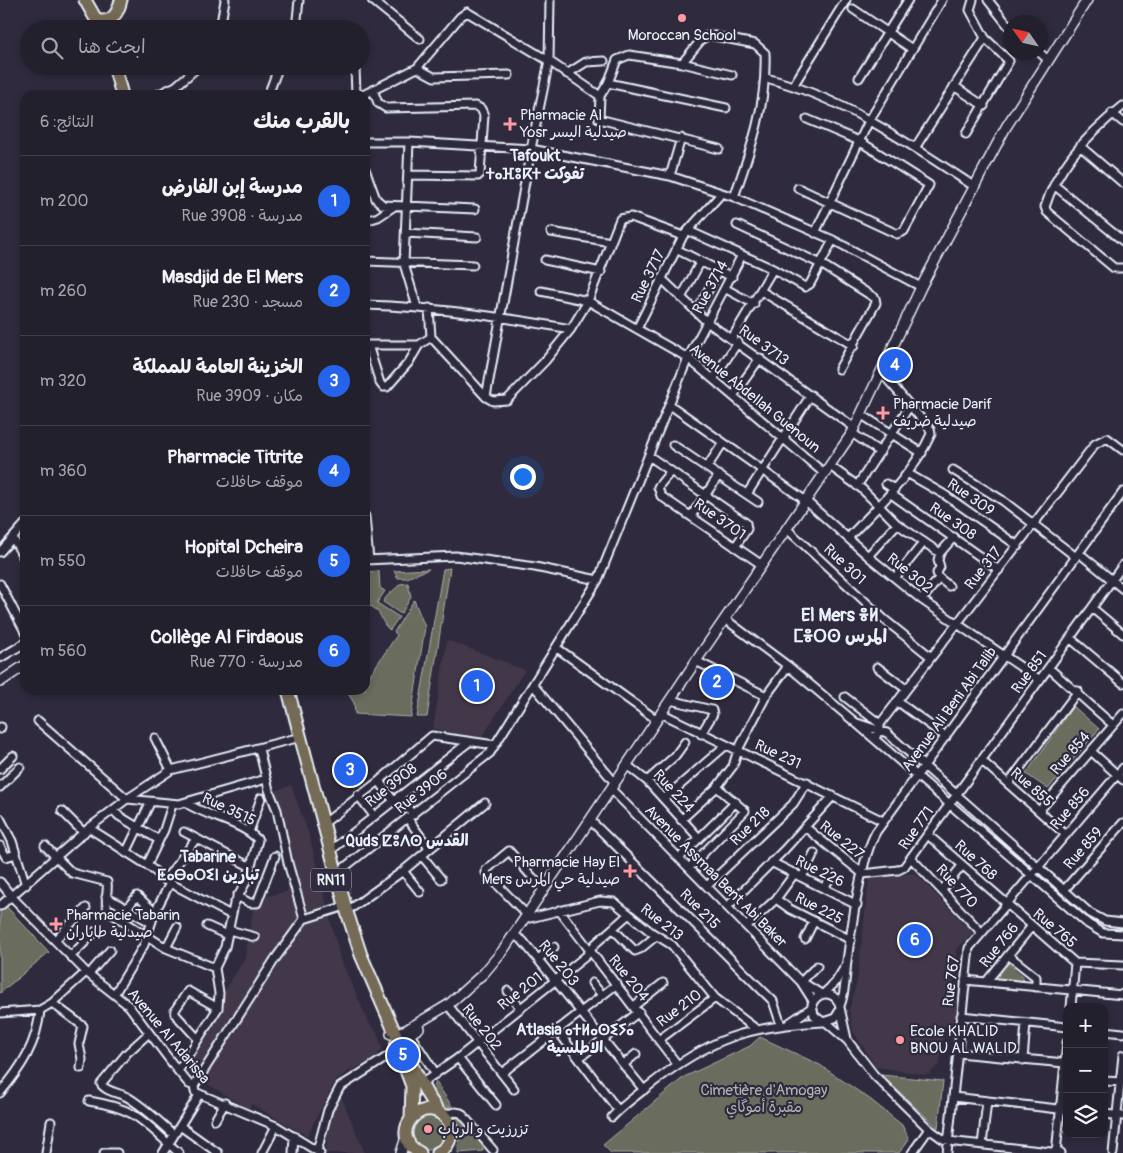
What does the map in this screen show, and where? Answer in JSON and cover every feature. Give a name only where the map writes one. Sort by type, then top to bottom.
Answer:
[{"type":"main road","points":[[85,0],[87,7],[96,20]]},
{"type":"main road","points":[[115,20],[121,0]]},
{"type":"main road","points":[[108,20],[116,14]]},
{"type":"main road","points":[[116,75],[121,90]]},
{"type":"main road","name":"RN11","points":[[281,695],[362,974],[400,1039],[422,1083],[441,1114],[450,1124],[450,1153]]},
{"type":"main road","name":"RN11","points":[[289,695],[336,874],[342,908]]},
{"type":"main road","name":"RN11","points":[[400,1039],[412,1086],[411,1118],[406,1130],[406,1136]]},
{"type":"main road","points":[[411,1118],[422,1111],[441,1114]]},
{"type":"main road","points":[[406,1136],[410,1146],[420,1153]]},
{"type":"main road","points":[[437,1153],[450,1140]]},
{"type":"street","points":[[222,20],[226,0]]},
{"type":"street","points":[[297,20],[299,0]]},
{"type":"street","points":[[372,0],[420,39]]},
{"type":"street","points":[[486,397],[549,61],[550,0]]},
{"type":"street","points":[[793,86],[846,0]]},
{"type":"street","points":[[859,78],[908,0]]},
{"type":"street","points":[[815,233],[868,121],[942,0]]},
{"type":"street","points":[[966,134],[1009,61],[985,38],[970,10],[973,0]]},
{"type":"street","points":[[988,0],[1003,19]]},
{"type":"street","points":[[318,1152],[328,1110],[340,1087],[433,1012],[445,1007],[484,973],[514,935],[696,661],[828,470],[862,415],[921,287],[1021,102],[1087,0]]},
{"type":"street","points":[[853,8],[912,49]]},
{"type":"street","points":[[370,92],[417,68],[460,17],[467,12],[549,61],[600,96]]},
{"type":"street","points":[[682,63],[702,39],[715,35],[755,44],[765,53],[766,78],[755,137],[734,198]]},
{"type":"street","points":[[915,148],[985,38]]},
{"type":"street","points":[[719,148],[603,122],[597,115],[600,96],[608,83],[617,60],[624,56],[682,63],[732,75]]},
{"type":"street","points":[[567,74],[586,62],[604,60]]},
{"type":"street","points":[[417,68],[434,77],[509,75]]},
{"type":"street","points":[[167,90],[176,86],[189,75]]},
{"type":"street","points":[[270,90],[276,75]]},
{"type":"street","points":[[355,75],[356,90]]},
{"type":"street","points":[[766,78],[793,86],[868,121],[915,148],[975,187]]},
{"type":"street","points":[[608,83],[726,108]]},
{"type":"street","points":[[954,86],[984,106]]},
{"type":"street","points":[[373,90],[378,103],[386,108],[476,106],[481,109],[484,115],[480,174],[478,176],[408,175]]},
{"type":"street","points":[[1123,106],[1112,112],[1080,146],[1066,164],[1054,185],[1046,205],[1048,212],[1114,268],[1123,268]]},
{"type":"street","points":[[1112,112],[1123,122]]},
{"type":"street","points":[[798,188],[900,234],[929,185],[859,141],[806,119]]},
{"type":"street","points":[[670,176],[681,138]]},
{"type":"street","points":[[370,142],[482,145],[531,149],[670,176],[734,198],[833,240],[921,287]]},
{"type":"street","points":[[410,142],[404,264],[417,306]]},
{"type":"street","points":[[1080,146],[1123,183]]},
{"type":"street","points":[[1054,185],[1123,242]]},
{"type":"street","points":[[370,186],[379,203],[392,206],[475,209]]},
{"type":"street","points":[[429,308],[431,337],[486,397],[493,401],[506,400],[546,361],[571,329],[588,302],[601,272],[618,222],[631,216],[683,236],[721,194]]},
{"type":"street","points":[[370,219],[378,217],[392,206]]},
{"type":"street","points":[[737,225],[821,264],[875,298],[876,302],[840,369]]},
{"type":"street","points":[[689,231],[773,269],[805,287],[810,284],[833,240]]},
{"type":"street","points":[[551,232],[611,242]]},
{"type":"street","points":[[406,233],[477,237]]},
{"type":"street","name":"Rue 3717","points":[[637,329],[683,236]]},
{"type":"street","points":[[676,249],[732,277]]},
{"type":"street","name":"Rue 3714","points":[[598,580],[688,358],[726,289],[742,255]]},
{"type":"street","points":[[544,260],[601,272]]},
{"type":"street","points":[[370,261],[473,266]]},
{"type":"street","points":[[681,298],[701,261]]},
{"type":"street","points":[[712,379],[773,269]]},
{"type":"street","points":[[697,312],[718,270]]},
{"type":"street","name":"Rue 3713","points":[[662,279],[707,322],[811,395],[880,452]]},
{"type":"street","points":[[726,289],[754,304]]},
{"type":"street","name":"Avenue Abdellah Guenoun","points":[[541,291],[588,302],[688,358],[783,439],[828,470],[857,486],[897,524],[940,554]]},
{"type":"street","points":[[761,291],[854,346]]},
{"type":"street","points":[[370,305],[417,306],[502,316],[571,329]]},
{"type":"street","points":[[370,354],[380,383],[383,387],[387,387],[409,362],[419,345],[431,337]]},
{"type":"street","points":[[370,345],[419,345]]},
{"type":"street","points":[[733,396],[760,358]]},
{"type":"street","points":[[848,538],[893,492],[922,453],[931,432],[881,372]]},
{"type":"street","points":[[747,494],[762,468],[811,395]]},
{"type":"street","name":"Rue 302","points":[[670,405],[762,468],[806,501],[868,556],[922,600],[956,625],[1040,680]]},
{"type":"street","points":[[857,486],[909,407]]},
{"type":"street","points":[[862,415],[922,453]]},
{"type":"street","name":"Rue 317","points":[[875,738],[880,726],[906,689],[1018,546],[1034,522],[1100,440],[1111,439],[1123,450]]},
{"type":"street","points":[[707,467],[723,443]]},
{"type":"street","points":[[673,445],[758,502]]},
{"type":"street","points":[[649,456],[706,494],[747,525],[735,547]]},
{"type":"street","points":[[953,470],[1034,522],[1123,590]]},
{"type":"street","name":"Rue 3701","points":[[671,471],[658,487],[661,496],[762,565]]},
{"type":"street","name":"Rue 309","points":[[907,474],[945,495],[1018,546]]},
{"type":"street","points":[[691,516],[719,475]]},
{"type":"street","name":"Rue 308","points":[[886,484],[893,492],[999,570]]},
{"type":"street","name":"Avenue Ali Beni Abi Talib","points":[[840,1008],[847,980],[847,963],[868,849],[883,821],[918,776],[1123,492]]},
{"type":"street","points":[[868,556],[897,524]]},
{"type":"street","name":"Rue 301","points":[[787,529],[885,620],[931,657]]},
{"type":"street","points":[[0,552],[20,530]]},
{"type":"street","points":[[949,586],[937,573],[940,567],[938,560],[940,554],[954,537]]},
{"type":"street","points":[[13,538],[20,551]]},
{"type":"street","points":[[895,578],[924,542]]},
{"type":"street","points":[[370,560],[456,556],[535,567],[598,580]]},
{"type":"street","name":"Rue 851","points":[[957,794],[1123,565]]},
{"type":"street","points":[[922,600],[940,578]]},
{"type":"street","name":"Rue 3906","points":[[336,874],[485,759],[534,686],[598,580]]},
{"type":"street","points":[[0,584],[20,622]]},
{"type":"street","points":[[1092,608],[1123,634]]},
{"type":"street","points":[[725,619],[788,666],[875,738],[1030,876],[1094,929],[1112,934],[1123,934]]},
{"type":"street","points":[[1070,638],[1123,683]]},
{"type":"street","points":[[1,656],[20,646]]},
{"type":"street","name":"Rue 231","points":[[557,648],[659,717],[738,750],[807,782],[883,821]]},
{"type":"street","points":[[696,661],[766,696]]},
{"type":"street","points":[[681,820],[717,787],[734,766],[738,750],[766,696],[788,666]]},
{"type":"street","points":[[877,667],[906,689]]},
{"type":"street","points":[[1,679],[20,668]]},
{"type":"street","points":[[1049,668],[1078,691],[1114,725]]},
{"type":"street","name":"Avenue Assmaa Bent Abi Baker","points":[[534,686],[613,786],[679,858],[801,982],[822,994]]},
{"type":"street","points":[[1008,784],[1078,691]]},
{"type":"street","points":[[845,697],[926,765],[1038,867],[1099,919],[1123,923]]},
{"type":"street","points":[[670,700],[712,710],[713,714],[701,734]]},
{"type":"street","points":[[897,701],[946,737]]},
{"type":"street","name":"Rue 854","points":[[1039,811],[1123,714]]},
{"type":"street","points":[[38,721],[127,799],[172,805],[186,803],[266,780]]},
{"type":"street","points":[[856,723],[880,726]]},
{"type":"street","points":[[323,824],[358,795],[379,781],[432,736],[495,745]]},
{"type":"street","points":[[155,738],[171,770]]},
{"type":"street","points":[[0,906],[87,830],[127,799],[171,770],[293,739]]},
{"type":"street","name":"Rue 3908","points":[[330,851],[469,742]]},
{"type":"street","points":[[647,781],[675,756],[685,742]]},
{"type":"street","points":[[664,800],[725,746]]},
{"type":"street","points":[[259,749],[266,780],[277,810],[288,863],[304,919]]},
{"type":"street","points":[[1090,752],[1120,777]]},
{"type":"street","points":[[0,769],[13,756]]},
{"type":"street","name":"Rue 855","points":[[981,760],[1066,835]]},
{"type":"street","name":"Rue 224","points":[[627,764],[647,781],[698,838]]},
{"type":"street","points":[[0,786],[20,767]]},
{"type":"street","name":"Rue 856","points":[[1038,867],[1120,777],[1123,768]]},
{"type":"street","points":[[379,781],[411,817],[429,848]]},
{"type":"street","name":"Rue 218","points":[[707,886],[793,804],[807,782]]},
{"type":"street","points":[[689,868],[745,810],[717,787]]},
{"type":"street","name":"Rue 771","points":[[863,874],[898,870],[912,859],[957,794]]},
{"type":"street","points":[[358,795],[374,816]]},
{"type":"street","points":[[728,906],[805,828],[833,796]]},
{"type":"street","points":[[249,832],[261,798]]},
{"type":"street","points":[[679,858],[736,802]]},
{"type":"street","points":[[126,853],[150,803]]},
{"type":"street","name":"Rue 3515","points":[[186,803],[196,810],[249,832],[257,838],[258,842],[251,867]]},
{"type":"street","points":[[194,1086],[275,959],[304,919],[353,906],[403,871],[485,803]]},
{"type":"street","points":[[147,865],[172,805]]},
{"type":"street","points":[[113,810],[119,816],[159,840]]},
{"type":"street","points":[[62,812],[87,830],[147,865],[168,882],[231,915]]},
{"type":"street","name":"Rue 215","points":[[590,820],[773,1001],[784,1024]]},
{"type":"street","points":[[1,821],[16,854],[26,885]]},
{"type":"street","name":"Rue 859","points":[[1064,890],[1123,823]]},
{"type":"street","name":"Rue 227","points":[[805,828],[863,874]]},
{"type":"street","points":[[178,1071],[218,1008],[219,993],[215,968],[225,947],[237,896],[248,880],[251,867],[184,832]]},
{"type":"street","name":"Rue 768","points":[[928,835],[1006,904]]},
{"type":"street","points":[[115,993],[147,937],[150,922],[168,882],[196,839]]},
{"type":"street","points":[[0,846],[6,857],[16,854]]},
{"type":"street","points":[[45,846],[72,873],[107,882],[106,897],[109,911],[166,948],[215,968]]},
{"type":"street","points":[[526,915],[486,873],[487,868],[507,852],[512,852],[543,889]]},
{"type":"street","points":[[747,926],[798,875],[814,852]]},
{"type":"street","points":[[237,896],[257,903],[275,856]]},
{"type":"street","points":[[422,856],[441,879]]},
{"type":"street","name":"Rue 770","points":[[912,859],[981,932]]},
{"type":"street","name":"Rue 226","points":[[771,862],[857,905]]},
{"type":"street","points":[[942,890],[962,866]]},
{"type":"street","name":"Rue 767","points":[[947,1153],[969,948],[1038,867]]},
{"type":"street","points":[[403,871],[420,892]]},
{"type":"street","points":[[824,888],[832,875]]},
{"type":"street","name":"Avenue Al Adarissa","points":[[0,882],[12,897],[87,973],[115,993],[129,1006],[148,1034],[189,1084],[194,1086],[199,1095],[225,1103],[276,1126],[318,1152]]},
{"type":"street","points":[[127,908],[137,896],[154,912]]},
{"type":"street","points":[[106,897],[150,922]]},
{"type":"street","name":"Rue 225","points":[[776,899],[851,940]]},
{"type":"street","name":"Rue 213","points":[[526,915],[536,917],[558,910],[608,901],[614,902],[678,952],[714,998],[756,1029]]},
{"type":"street","name":"Rue 765","points":[[1006,904],[1075,963],[1070,1003]]},
{"type":"street","points":[[56,940],[86,908]]},
{"type":"street","name":"Rue 204","points":[[558,910],[660,1039],[677,1064]]},
{"type":"street","name":"Rue 201","points":[[422,1083],[458,1058],[556,980],[629,914]]},
{"type":"street","points":[[806,939],[814,921]]},
{"type":"street","points":[[206,926],[228,933],[255,937]]},
{"type":"street","name":"Rue 766","points":[[986,982],[1032,926]]},
{"type":"street","points":[[166,948],[176,927]]},
{"type":"street","points":[[613,929],[635,951],[656,936]]},
{"type":"street","points":[[71,956],[96,931]]},
{"type":"street","name":"Rue 203","points":[[514,935],[523,941],[556,980],[644,1090]]},
{"type":"street","points":[[538,959],[554,947]]},
{"type":"street","points":[[0,1013],[40,1010],[52,1003],[87,973],[110,950]]},
{"type":"street","points":[[1008,955],[1036,977],[1036,987]]},
{"type":"street","name":"Avenue Ali Beni Abi Talib","points":[[822,994],[834,983],[847,963]]},
{"type":"street","points":[[1075,963],[1123,965]]},
{"type":"street","points":[[801,982],[817,966]]},
{"type":"street","points":[[965,980],[1123,995]]},
{"type":"street","name":"Avenue Assmaa Bent Abi Baker","points":[[801,982],[812,1004]]},
{"type":"street","points":[[592,983],[602,995]]},
{"type":"street","points":[[579,1058],[603,1039],[663,983]]},
{"type":"street","points":[[502,1073],[617,984]]},
{"type":"street","points":[[508,991],[520,1008]]},
{"type":"street","points":[[198,1039],[175,1014],[174,1010],[188,992],[218,1008]]},
{"type":"street","points":[[784,1024],[812,1004],[822,994],[834,996],[840,1008],[847,1040]]},
{"type":"street","name":"Rue 210","points":[[660,1039],[714,998]]},
{"type":"street","points":[[52,1003],[83,1026],[79,1044],[82,1059],[81,1068]]},
{"type":"street","points":[[812,1004],[814,1015],[847,1040],[874,1075],[929,1130],[948,1141],[1061,1153]]},
{"type":"street","name":"Rue 202","points":[[445,1007],[478,1042],[514,1089]]},
{"type":"street","points":[[612,1117],[618,1110],[677,1064],[718,1042],[756,1029],[784,1024],[824,1022],[835,1018],[840,1008]]},
{"type":"street","points":[[0,1093],[27,1058],[36,1036],[40,1010]]},
{"type":"street","points":[[961,1016],[1063,1027]]},
{"type":"street","points":[[1023,1060],[1026,1023]]},
{"type":"street","points":[[557,1030],[618,1110]]},
{"type":"street","points":[[1108,1031],[1123,1033]]},
{"type":"street","points":[[148,1034],[127,1053],[101,1084],[105,1089],[127,1097],[140,1105],[174,1135]]},
{"type":"street","points":[[400,1039],[436,1074]]},
{"type":"street","points":[[958,1053],[1063,1063]]},
{"type":"street","points":[[624,1064],[636,1054]]},
{"type":"street","points":[[1113,1153],[1120,1116],[1123,1055]]},
{"type":"street","points":[[458,1058],[496,1105]]},
{"type":"street","points":[[1108,1081],[1121,1082]]},
{"type":"street","points":[[163,1153],[199,1095]]},
{"type":"street","points":[[953,1097],[1063,1109]]},
{"type":"street","points":[[89,1100],[112,1104],[130,1111],[179,1153]]},
{"type":"street","points":[[982,1145],[987,1102]]},
{"type":"street","points":[[215,1120],[225,1103]]},
{"type":"street","points":[[441,1114],[461,1113],[493,1152]]},
{"type":"street","points":[[1056,1153],[1063,1114]]},
{"type":"street","points":[[46,1153],[51,1122]]},
{"type":"street","points":[[180,1126],[218,1153]]},
{"type":"street","points":[[262,1153],[276,1126]]},
{"type":"street","points":[[912,1153],[929,1130]]},
{"type":"street","points":[[293,1153],[294,1136]]},
{"type":"street","points":[[401,1153],[406,1136]]},
{"type":"street","points":[[104,1153],[117,1153]]},
{"type":"shaded area","points":[[447,640],[525,670],[482,737],[433,729]]},
{"type":"shaded area","points":[[291,785],[309,835],[340,958],[369,1023],[377,1033],[382,1049],[374,1059],[344,1074],[335,1082],[307,1136],[252,1104],[248,1109],[178,1066],[245,958],[255,899],[288,891],[285,858],[271,793]]},
{"type":"shaded area","points":[[915,873],[973,933],[957,949],[952,987],[955,990],[957,1009],[954,1021],[945,1026],[940,1064],[928,1075],[876,1067],[853,1031],[849,1010],[857,981],[869,879]]},
{"type":"shaded area","points":[[340,1094],[365,1153],[326,1153],[329,1117]]},
{"type":"green space","points":[[450,568],[427,717],[417,717],[443,569]]},
{"type":"green space","points":[[429,569],[407,578],[398,578],[394,571]]},
{"type":"green space","points":[[379,571],[380,588],[385,591],[377,603],[399,617],[390,630],[384,624],[379,613],[370,606],[370,572]]},
{"type":"green space","points":[[408,583],[411,597],[401,614],[383,602],[400,584]]},
{"type":"green space","points":[[414,600],[425,627],[411,717],[355,714],[354,703],[349,695],[370,695],[370,675],[397,635],[394,632]]},
{"type":"green space","points":[[1073,706],[1099,729],[1048,789],[1026,774]]},
{"type":"green space","points":[[6,906],[49,952],[0,993],[0,911]]},
{"type":"green space","points":[[1008,963],[1024,977],[1021,982],[995,979]]},
{"type":"green space","name":"Cimetière d'Amogay مقبرة أموگاي","points":[[760,1037],[820,1065],[871,1100],[902,1125],[909,1139],[899,1153],[611,1153],[603,1145],[684,1077],[750,1046]]},
{"type":"green space","points":[[881,1075],[943,1081],[938,1128]]},
{"type":"green space","points":[[436,1082],[453,1108],[437,1100],[434,1092]]},
{"type":"green space","points":[[454,1115],[461,1117],[483,1145],[483,1151],[458,1153],[459,1126]]},
{"type":"green space","points":[[428,1116],[435,1117],[440,1121],[444,1126],[444,1140],[440,1145],[435,1149],[428,1150],[421,1149],[416,1145],[412,1140],[411,1133],[412,1126],[416,1121],[421,1117]]},
{"type":"place","name":"Moroccan School","points":[[682,18]]},
{"type":"place","name":"Pharmacie Al Yosr صيدلية اليسر","points":[[510,124]]},
{"type":"place","name":"Pharmacie Titrite","points":[[895,365]]},
{"type":"place","name":"Pharmacie Darif صيدلية ضريف","points":[[883,413]]},
{"type":"place","name":"Masdjid de El Mers","points":[[717,682]]},
{"type":"place","name":"مدرسة إبن الفارض","points":[[477,686]]},
{"type":"place","name":"الخزينة العامة للمملكة","points":[[350,770]]},
{"type":"place","name":"Pharmacie Hay El Mers صيدلية حي المرس","points":[[630,871]]},
{"type":"place","name":"Pharmacie Tabarin صيدلية طاباران","points":[[56,924]]},
{"type":"place","name":"Collège Al Firdaous","points":[[915,940]]},
{"type":"place","name":"Ecole KHALID BNOU AL WALID","points":[[900,1040]]},
{"type":"place","name":"Hopital Dcheira","points":[[403,1055]]},
{"type":"place","name":"تزرزيت و الرباب","points":[[428,1129]]},
{"type":"district","name":"Tafoukt ⵜⴰⴼⵓⴽⵜ تفوكت","points":[[535,164]]},
{"type":"district","name":"El Mers ⴻⵍ ⵎⴻⵔⵙ المرس","points":[[840,625]]},
{"type":"district","name":"Quds ⵇⵓⴷⵙ القدس","points":[[407,840]]},
{"type":"district","name":"Tabarine ⵟⴰⴱⴰⵔⵉⵏ تبارين","points":[[208,865]]},
{"type":"district","name":"Atlasia ⴰⵜⵍⴰⵙⵉⵢⴰ الاطلسية","points":[[575,1038]]}]
